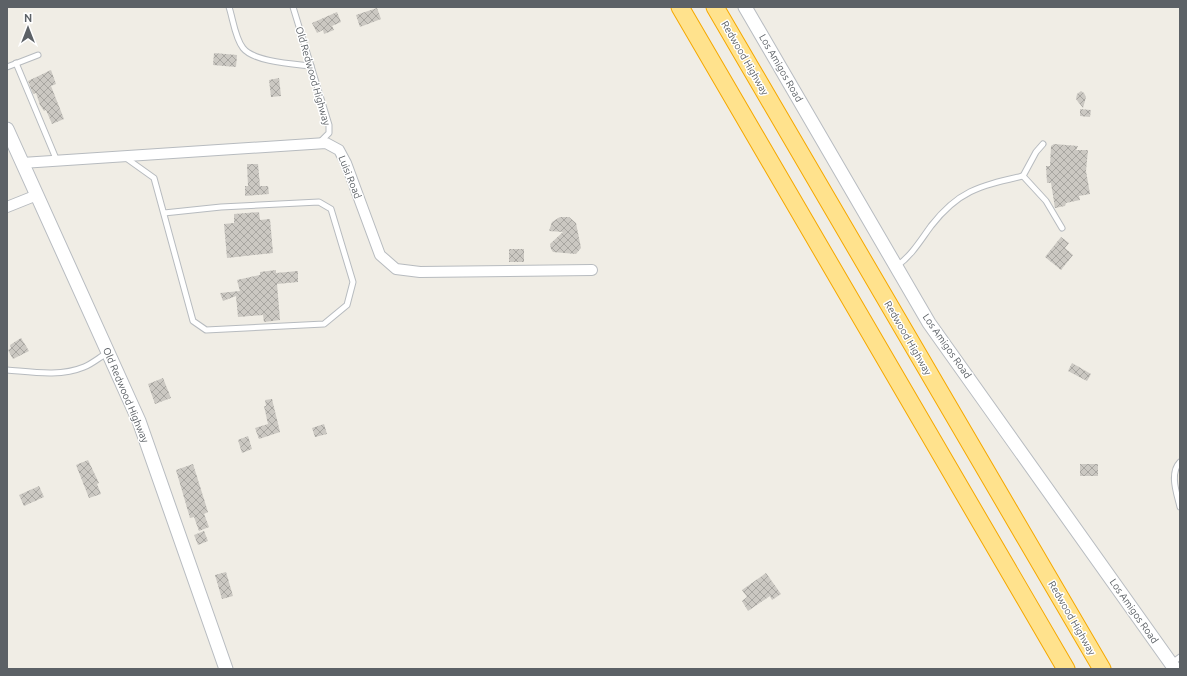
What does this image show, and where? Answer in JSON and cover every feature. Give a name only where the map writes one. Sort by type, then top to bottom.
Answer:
[{"type":"highway","points":[[680,7],[1066,669]]},
{"type":"highway","name":"Redwood Highway","points":[[715,7],[1102,669]]},
{"type":"street","name":"Los Amigos Road","points":[[745,7],[929,323],[1175,663]]},
{"type":"street","name":"Old Redwood Highway","points":[[7,129],[139,421],[226,669]]},
{"type":"street","name":"Luisi Road","points":[[22,163],[125,157],[319,142],[326,143],[339,150],[346,163],[380,255],[396,269],[420,272],[592,270]]},
{"type":"street","points":[[7,207],[37,195]]},
{"type":"lane","points":[[229,7],[241,44],[246,52],[277,62],[311,66]]},
{"type":"lane","name":"Old Redwood Highway","points":[[293,7],[329,125],[328,133],[319,142]]},
{"type":"lane","points":[[7,66],[38,55]]},
{"type":"lane","points":[[16,63],[57,161]]},
{"type":"lane","points":[[897,267],[911,254],[944,210],[960,196],[980,187],[1023,176],[1036,152],[1043,144]]},
{"type":"lane","points":[[125,157],[154,178],[193,321],[206,330],[324,324],[347,305],[353,282],[331,209],[319,202],[221,207],[164,213]]},
{"type":"lane","points":[[1023,176],[1046,200],[1062,228]]},
{"type":"lane","points":[[7,370],[53,374],[72,371],[84,367],[108,352]]},
{"type":"lane","points":[[1180,462],[1175,474],[1180,507]]},
{"type":"building","points":[[377,8],[381,19],[360,27],[356,15]]},
{"type":"building","points":[[337,12],[341,22],[332,26],[334,30],[324,34],[323,30],[317,33],[312,23]]},
{"type":"building","points":[[214,53],[237,55],[236,67],[213,65]]},
{"type":"building","points":[[51,70],[56,84],[51,86],[64,119],[52,124],[46,110],[44,111],[40,105],[36,93],[33,94],[28,81]]},
{"type":"building","points":[[279,78],[281,96],[271,97],[269,80]]},
{"type":"building","points":[[1081,91],[1086,97],[1083,108],[1076,99],[1077,94]]},
{"type":"building","points":[[1080,109],[1091,110],[1090,117],[1080,116]]},
{"type":"building","points":[[1054,144],[1078,146],[1076,150],[1088,150],[1086,171],[1090,194],[1079,196],[1080,200],[1066,203],[1065,206],[1055,208],[1051,183],[1047,183],[1046,166],[1050,166],[1051,146]]},
{"type":"building","points":[[247,164],[258,164],[260,186],[268,186],[269,194],[245,196],[245,186],[248,186]]},
{"type":"building","points":[[259,212],[260,220],[270,219],[273,253],[227,258],[224,224],[234,223],[234,214]]},
{"type":"building","points":[[560,217],[569,217],[576,223],[581,248],[576,254],[553,252],[551,249],[550,244],[563,232],[549,231],[552,222]]},
{"type":"building","points":[[1061,237],[1069,243],[1065,248],[1073,255],[1061,270],[1045,257]]},
{"type":"building","points":[[509,249],[524,249],[524,262],[509,262]]},
{"type":"building","points":[[276,270],[276,273],[298,271],[298,282],[277,284],[280,320],[264,322],[263,315],[238,317],[236,296],[223,301],[220,293],[240,291],[237,280],[260,275],[260,272]]},
{"type":"building","points":[[21,338],[29,351],[13,359],[8,350],[11,348],[10,345]]},
{"type":"building","points":[[1072,363],[1091,374],[1087,381],[1068,371]]},
{"type":"building","points":[[163,378],[171,398],[155,404],[148,384]]},
{"type":"building","points":[[272,399],[280,432],[259,439],[255,428],[268,424],[264,406],[266,406],[265,400]]},
{"type":"building","points":[[324,424],[327,434],[315,437],[312,428]]},
{"type":"building","points":[[248,436],[252,449],[242,453],[238,440]]},
{"type":"building","points":[[88,460],[99,483],[97,484],[101,494],[89,498],[76,465]]},
{"type":"building","points":[[193,464],[208,512],[204,514],[209,527],[199,531],[194,517],[190,518],[176,470]]},
{"type":"building","points":[[1080,464],[1098,464],[1098,476],[1080,476]]},
{"type":"building","points":[[39,486],[44,497],[24,506],[19,495]]},
{"type":"building","points":[[204,531],[208,541],[198,545],[194,535]]},
{"type":"building","points":[[226,572],[233,596],[222,599],[215,575]]},
{"type":"building","points":[[766,573],[781,594],[772,600],[770,596],[748,611],[742,601],[747,597],[742,590]]}]
